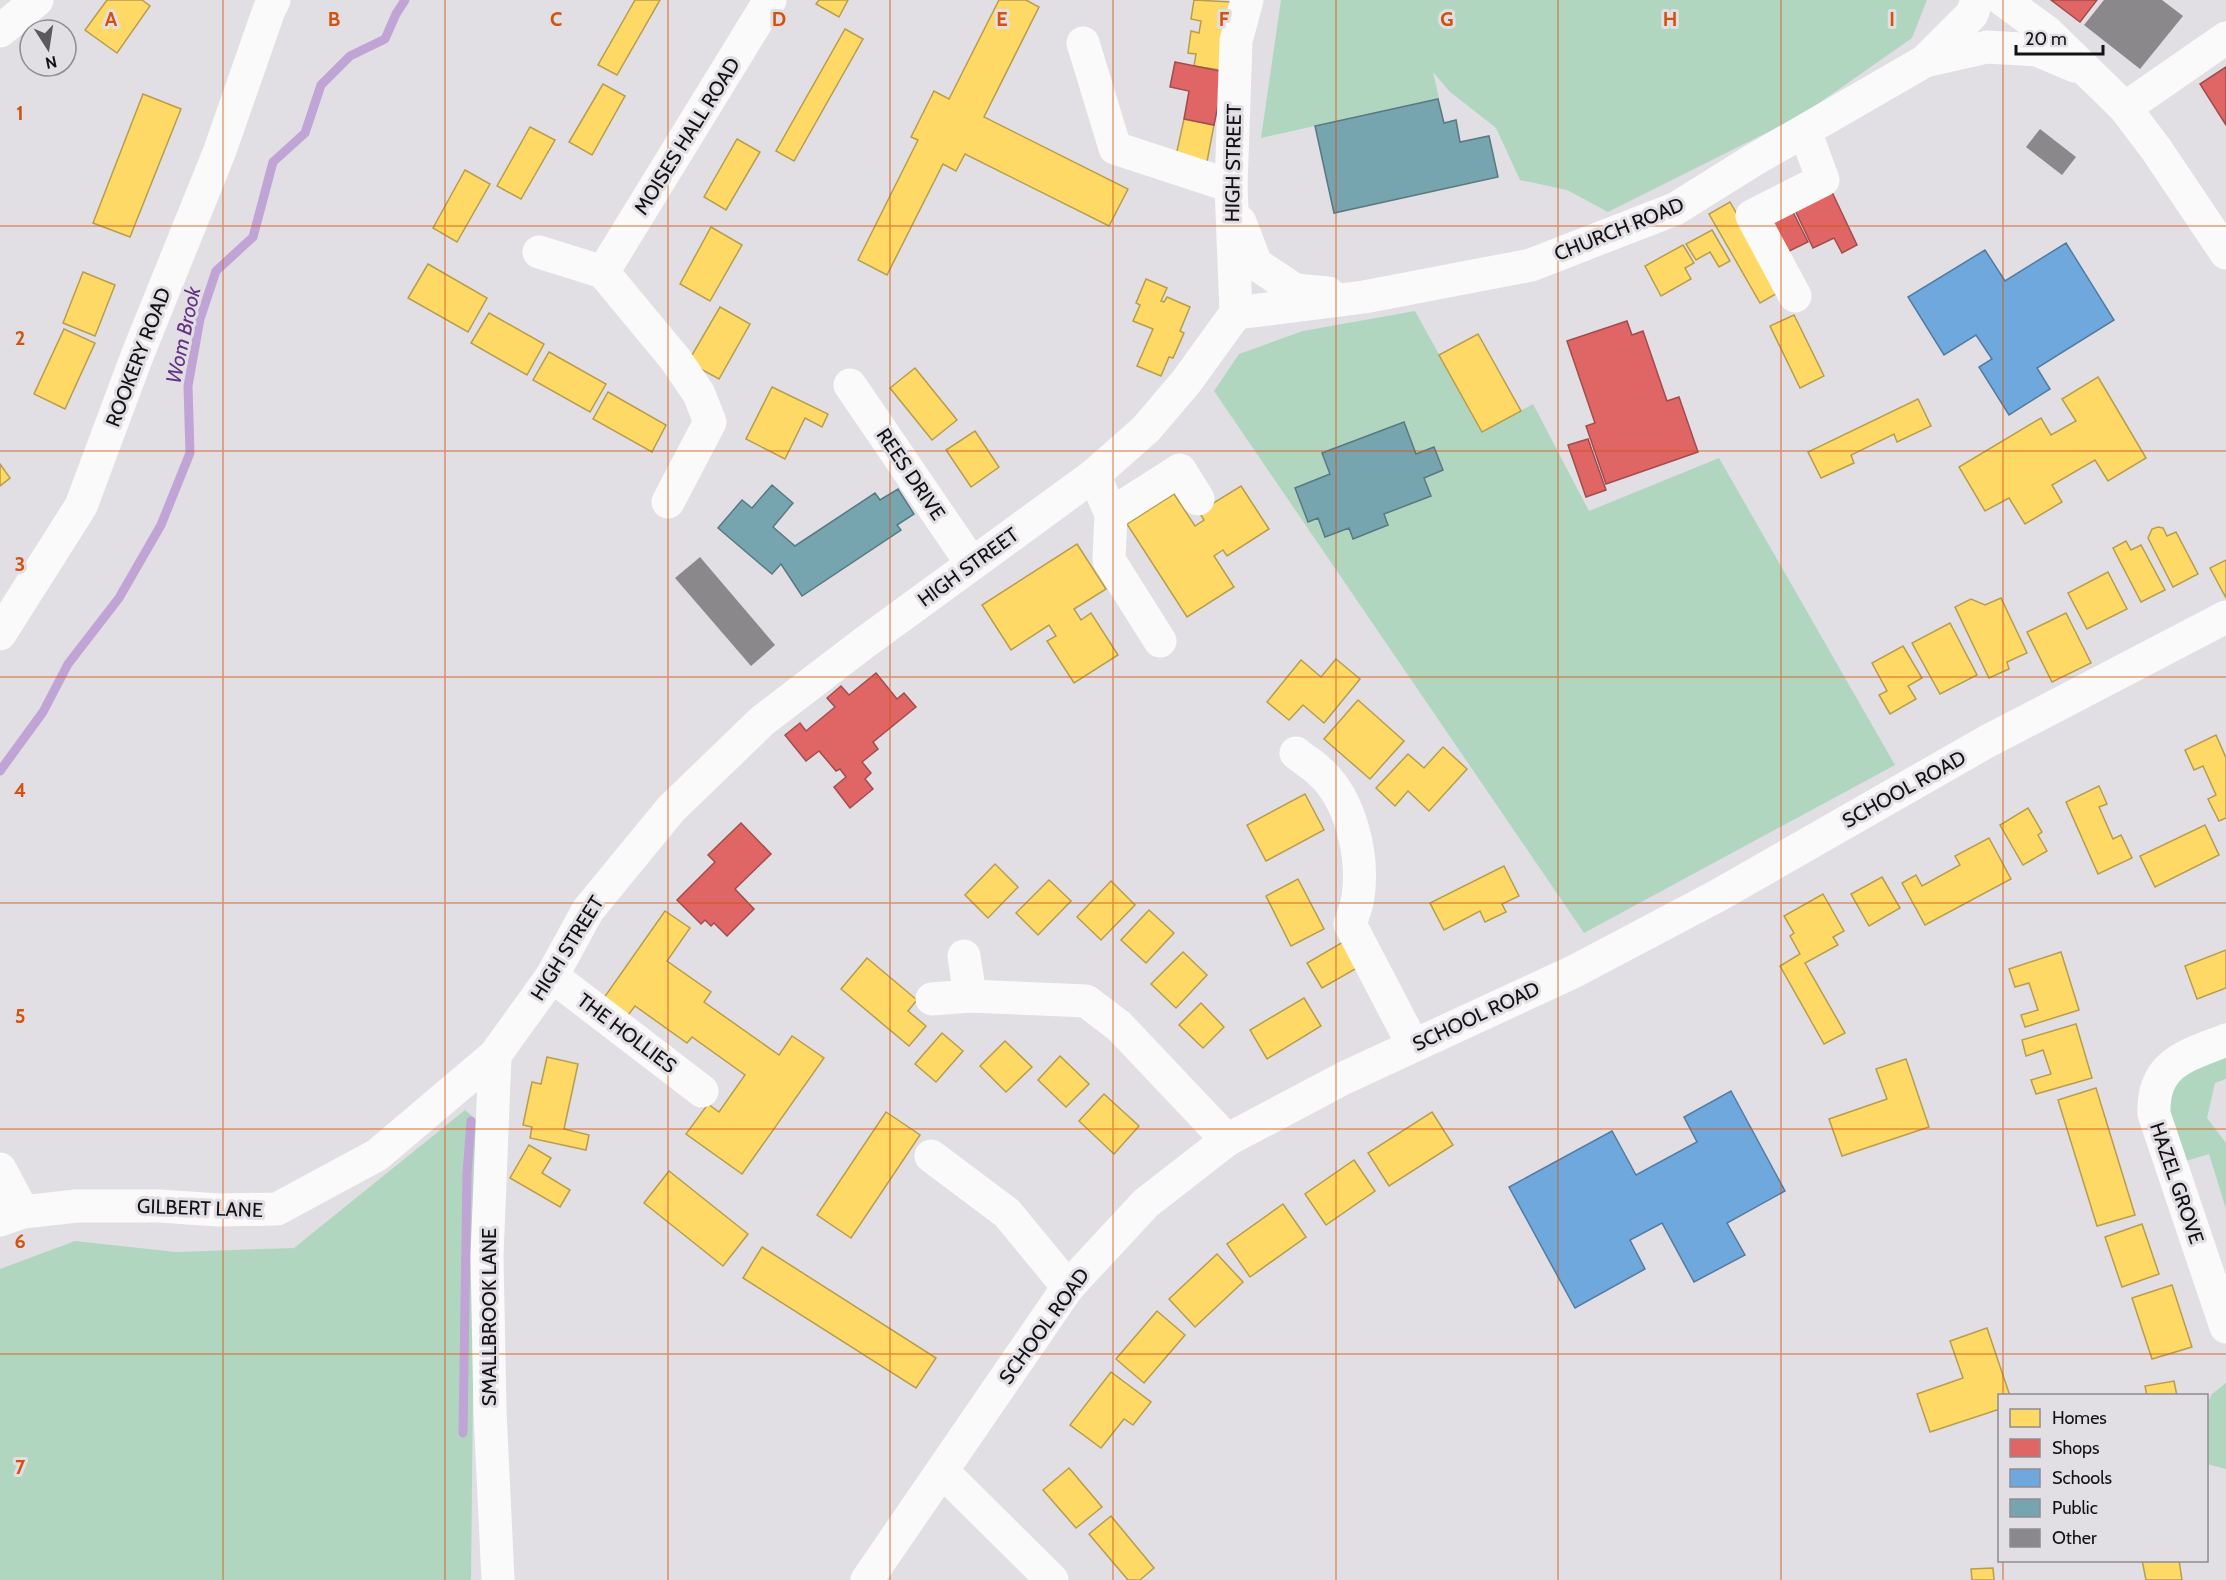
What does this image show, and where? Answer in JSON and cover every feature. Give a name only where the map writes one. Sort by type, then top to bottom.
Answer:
[{"type":"street","points":[[0,31],[37,0]]},
{"type":"street","name":"ROOKERY ROAD","points":[[0,634],[81,506],[137,356],[219,153],[274,0]]},
{"type":"street","name":"MOISES HALL ROAD","points":[[603,272],[770,0]]},
{"type":"street","name":"HIGH STREET","points":[[495,1055],[552,976],[588,910],[671,809],[762,721],[1094,475],[1146,429],[1186,382],[1236,313],[1231,192],[1236,41],[1247,0]]},
{"type":"street","name":"CHURCH ROAD","points":[[1236,313],[1364,297],[1531,265],[1675,209],[1752,161],[1925,61],[1972,14],[1977,0]]},
{"type":"street","points":[[2003,0],[2047,32],[2125,108],[2156,149],[2226,253]]},
{"type":"street","points":[[2125,108],[2226,38]]},
{"type":"street","points":[[1083,43],[1115,148],[1231,192],[1256,264],[1295,290],[1364,297]]},
{"type":"street","points":[[1925,61],[1987,47],[2037,50],[2084,69]]},
{"type":"street","points":[[1795,296],[1752,216],[1823,180],[1805,131]]},
{"type":"street","points":[[539,252],[603,272],[676,360],[699,394],[710,422],[668,502]]},
{"type":"street","name":"REES DRIVE","points":[[850,385],[972,564]]},
{"type":"street","points":[[1111,514],[1180,470],[1198,499]]},
{"type":"street","points":[[1094,475],[1111,514],[1109,560],[1160,640]]},
{"type":"street","name":"SCHOOL ROAD","points":[[867,1580],[1068,1287],[1146,1203],[1227,1140],[1295,1103],[1413,1045],[1594,961],[1717,896],[1986,742],[2226,618]]},
{"type":"street","points":[[1296,753],[1320,771],[1337,793],[1351,820],[1358,858],[1358,898],[1350,924],[1413,1045]]},
{"type":"street","points":[[964,956],[970,996]]},
{"type":"street","name":"THE HOLLIES","points":[[552,976],[702,1090]]},
{"type":"street","points":[[932,999],[970,996],[1086,1001],[1119,1026],[1227,1140]]},
{"type":"street","name":"HAZEL GROVE","points":[[2226,1040],[2180,1059],[2161,1077],[2153,1096],[2154,1114],[2226,1327]]},
{"type":"street","name":"GILBERT LANE","points":[[12,1216],[76,1206],[159,1206],[219,1210],[277,1209],[377,1155],[495,1055]]},
{"type":"street","name":"SMALLBROOK LANE","points":[[495,1055],[487,1256],[490,1411],[498,1580]]},
{"type":"street","points":[[931,1156],[1007,1213],[1068,1287]]},
{"type":"street","points":[[0,1169],[12,1216]]},
{"type":"street","points":[[942,1471],[1052,1580]]},
{"type":"green space","points":[[1281,0],[1927,0],[1912,38],[1802,115],[1608,212],[1567,190],[1520,180],[1496,128],[1449,91],[1433,72],[1439,98],[1261,138]]},
{"type":"green space","points":[[1415,311],[1482,432],[1533,404],[1589,511],[1719,458],[1895,765],[1584,933],[1214,391],[1239,354],[1303,331]]},
{"type":"green space","points":[[2226,1053],[2226,1079],[2215,1083],[2207,1118],[2226,1143],[2226,1209],[2209,1154],[2186,1161],[2169,1123],[2171,1092],[2188,1067]]},
{"type":"green space","points":[[465,1110],[486,1128],[475,1197],[471,1580],[0,1580],[0,1269],[75,1241],[176,1252],[294,1248]]},
{"type":"green space","points":[[2226,1383],[2226,1469],[2208,1464],[2208,1402],[2212,1394]]},
{"type":"building: Homes","points":[[107,0],[142,0],[150,6],[117,53],[85,30]]},
{"type":"building: Homes","points":[[635,0],[660,0],[617,75],[598,65]]},
{"type":"building: Homes","points":[[819,0],[848,0],[839,17],[816,4]]},
{"type":"building: Homes","points":[[999,0],[1026,0],[1039,7],[984,117],[1128,189],[1109,226],[965,154],[956,171],[943,164],[887,275],[858,260],[918,140],[911,137],[934,91],[949,99]]},
{"type":"building: Homes","points":[[1194,0],[1231,2],[1220,70],[1194,66],[1196,54],[1188,53],[1191,31],[1199,33],[1201,21],[1191,19]]},
{"type":"building: Homes","points":[[845,29],[863,39],[794,161],[776,151]]},
{"type":"building: Homes","points":[[603,84],[625,96],[592,155],[569,142]]},
{"type":"building: Homes","points":[[143,94],[181,109],[130,237],[93,223]]},
{"type":"building: Homes","points":[[1184,119],[1214,125],[1205,172],[1174,165]]},
{"type":"building: Homes","points":[[530,127],[555,140],[521,199],[497,186]]},
{"type":"building: Homes","points":[[737,139],[760,152],[726,210],[704,197]]},
{"type":"building: Homes","points":[[465,170],[490,184],[457,242],[433,228]]},
{"type":"building: Homes","points":[[1730,202],[1781,291],[1760,303],[1709,214]]},
{"type":"building: Homes","points":[[711,227],[742,245],[710,301],[680,284]]},
{"type":"building: Homes","points":[[1712,230],[1730,261],[1719,267],[1710,252],[1696,260],[1686,244]]},
{"type":"building: Homes","points":[[1683,245],[1694,263],[1685,268],[1691,279],[1661,296],[1645,266]]},
{"type":"building: Homes","points":[[428,264],[487,298],[468,332],[408,298]]},
{"type":"building: Homes","points":[[83,272],[115,285],[95,336],[63,323]]},
{"type":"building: Homes","points":[[1146,279],[1167,288],[1161,301],[1164,302],[1167,297],[1190,307],[1180,331],[1184,333],[1173,358],[1169,357],[1161,376],[1137,366],[1153,329],[1133,321],[1140,305],[1136,303]]},
{"type":"building: Homes","points":[[720,307],[750,324],[719,379],[688,362]]},
{"type":"building: Homes","points":[[489,313],[544,344],[527,375],[471,343]]},
{"type":"building: Homes","points":[[1794,315],[1824,376],[1800,388],[1770,326]]},
{"type":"building: Homes","points":[[64,329],[95,343],[65,409],[34,394]]},
{"type":"building: Homes","points":[[1478,334],[1521,411],[1482,432],[1439,355]]},
{"type":"building: Homes","points":[[549,352],[606,384],[590,412],[533,380]]},
{"type":"building: Homes","points":[[915,368],[957,420],[932,440],[890,388]]},
{"type":"building: Homes","points":[[2098,377],[2146,458],[2108,481],[2095,460],[2052,485],[2062,502],[2025,524],[2009,498],[1985,511],[1959,467],[2041,418],[2051,435],[2076,421],[2062,399]]},
{"type":"building: Homes","points":[[772,387],[828,414],[822,427],[805,418],[785,459],[746,439]]},
{"type":"building: Homes","points":[[608,392],[666,425],[652,452],[593,419]]},
{"type":"building: Homes","points":[[1918,399],[1931,426],[1897,442],[1894,434],[1851,455],[1854,463],[1821,478],[1808,452]]},
{"type":"building: Homes","points":[[975,431],[999,467],[971,487],[946,450]]},
{"type":"building: Homes","points":[[0,464],[10,478],[0,486]]},
{"type":"building: Homes","points":[[1241,486],[1269,529],[1227,556],[1223,550],[1214,556],[1234,587],[1187,617],[1127,524],[1174,494],[1195,526],[1204,520],[1199,512]]},
{"type":"building: Homes","points":[[2163,528],[2167,536],[2176,532],[2198,574],[2173,587],[2148,538],[2152,529]]},
{"type":"building: Homes","points":[[2126,541],[2131,550],[2141,545],[2165,590],[2141,602],[2113,548]]},
{"type":"building: Homes","points":[[1077,544],[1106,589],[1074,609],[1081,620],[1091,613],[1118,655],[1074,683],[1047,641],[1056,636],[1049,625],[1011,650],[982,605]]},
{"type":"building: Homes","points":[[2226,560],[2226,598],[2210,568]]},
{"type":"building: Homes","points":[[2108,572],[2127,609],[2087,629],[2068,593]]},
{"type":"building: Homes","points":[[2001,598],[2027,653],[2007,662],[2009,669],[1989,678],[1955,607],[1971,599],[1985,605]]},
{"type":"building: Homes","points":[[2066,613],[2091,663],[2052,682],[2027,632]]},
{"type":"building: Homes","points":[[1950,623],[1977,675],[1940,694],[1912,643]]},
{"type":"building: Homes","points":[[1903,646],[1922,678],[1908,686],[1916,699],[1890,714],[1879,695],[1887,691],[1872,663]]},
{"type":"building: Homes","points":[[1336,659],[1360,679],[1324,723],[1303,705],[1289,720],[1267,702],[1301,660],[1321,677]]},
{"type":"building: Homes","points":[[1358,700],[1404,741],[1370,779],[1324,739]]},
{"type":"building: Homes","points":[[2216,735],[2226,758],[2226,818],[2219,821],[2208,799],[2216,795],[2203,766],[2194,770],[2185,750]]},
{"type":"building: Homes","points":[[1443,747],[1467,769],[1429,811],[1408,791],[1395,806],[1376,788],[1408,754],[1424,768]]},
{"type":"building: Homes","points":[[2099,786],[2107,804],[2099,807],[2113,839],[2121,835],[2132,858],[2098,874],[2066,802]]},
{"type":"building: Homes","points":[[1305,794],[1324,830],[1266,861],[1247,825]]},
{"type":"building: Homes","points":[[2028,808],[2042,832],[2038,835],[2047,851],[2023,865],[2000,825]]},
{"type":"building: Homes","points":[[2205,825],[2219,855],[2155,887],[2140,856]]},
{"type":"building: Homes","points":[[1989,838],[2011,879],[1925,925],[1902,883],[1916,875],[1922,886],[1960,865],[1955,856]]},
{"type":"building: Homes","points":[[995,864],[1018,887],[988,918],[965,895]]},
{"type":"building: Homes","points":[[1504,866],[1519,896],[1502,904],[1506,912],[1485,922],[1480,911],[1444,930],[1430,903]]},
{"type":"building: Homes","points":[[1882,877],[1900,908],[1869,926],[1851,894]]},
{"type":"building: Homes","points":[[1298,879],[1324,929],[1291,946],[1266,896]]},
{"type":"building: Homes","points":[[1049,880],[1071,901],[1038,935],[1016,913]]},
{"type":"building: Homes","points":[[1111,881],[1135,905],[1101,940],[1077,917]]},
{"type":"building: Homes","points":[[1823,894],[1844,931],[1833,937],[1838,945],[1805,963],[1845,1033],[1824,1044],[1780,966],[1800,954],[1790,936],[1794,933],[1784,916]]},
{"type":"building: Homes","points":[[1149,910],[1174,933],[1146,963],[1121,940]]},
{"type":"building: Homes","points":[[665,911],[690,928],[667,961],[711,992],[704,1002],[779,1055],[792,1036],[824,1058],[742,1174],[686,1134],[708,1104],[719,1112],[745,1075],[692,1037],[687,1043],[635,1006],[625,1019],[601,1002]]},
{"type":"building: Homes","points":[[1350,938],[1364,964],[1322,988],[1307,963]]},
{"type":"building: Homes","points":[[2226,950],[2226,988],[2197,999],[2185,966]]},
{"type":"building: Homes","points":[[1183,952],[1207,975],[1176,1008],[1151,984]]},
{"type":"building: Homes","points":[[2061,952],[2079,1010],[2025,1027],[2021,1015],[2038,1010],[2029,983],[2015,987],[2009,969]]},
{"type":"building: Homes","points":[[867,958],[917,1000],[908,1011],[926,1026],[909,1046],[841,989]]},
{"type":"building: Homes","points":[[1304,998],[1321,1026],[1267,1059],[1250,1030]]},
{"type":"building: Homes","points":[[1201,1003],[1224,1027],[1203,1048],[1179,1025]]},
{"type":"building: Homes","points":[[2076,1024],[2092,1078],[2036,1094],[2031,1080],[2051,1074],[2043,1050],[2026,1056],[2022,1040]]},
{"type":"building: Homes","points":[[942,1033],[963,1051],[936,1082],[915,1064]]},
{"type":"building: Homes","points":[[1005,1041],[1032,1067],[1006,1092],[980,1066]]},
{"type":"building: Homes","points":[[1060,1056],[1089,1084],[1066,1107],[1038,1080]]},
{"type":"building: Homes","points":[[547,1057],[578,1064],[564,1129],[589,1135],[586,1150],[530,1138],[532,1127],[523,1125],[532,1082],[541,1084]]},
{"type":"building: Homes","points":[[1906,1059],[1929,1127],[1842,1156],[1829,1119],[1887,1099],[1876,1069]]},
{"type":"building: Homes","points":[[2096,1088],[2135,1215],[2097,1226],[2058,1100]]},
{"type":"building: Homes","points":[[1104,1094],[1139,1126],[1114,1154],[1079,1121]]},
{"type":"building: Homes","points":[[886,1112],[920,1135],[851,1238],[817,1215]]},
{"type":"building: Homes","points":[[1432,1112],[1453,1145],[1389,1186],[1368,1153]]},
{"type":"building: Homes","points":[[529,1145],[551,1158],[542,1173],[570,1190],[560,1207],[510,1178]]},
{"type":"building: Homes","points":[[1354,1160],[1375,1191],[1326,1225],[1305,1194]]},
{"type":"building: Homes","points":[[669,1171],[748,1234],[723,1266],[644,1203]]},
{"type":"building: Homes","points":[[1283,1204],[1306,1237],[1250,1277],[1227,1244]]},
{"type":"building: Homes","points":[[2142,1224],[2159,1274],[2122,1287],[2105,1237]]},
{"type":"building: Homes","points":[[762,1247],[936,1358],[916,1388],[743,1278]]},
{"type":"building: Homes","points":[[1217,1254],[1243,1282],[1195,1327],[1169,1299]]},
{"type":"building: Homes","points":[[2172,1285],[2192,1347],[2152,1359],[2132,1298]]},
{"type":"building: Homes","points":[[1157,1311],[1185,1335],[1144,1383],[1116,1359]]},
{"type":"building: Homes","points":[[1987,1328],[2009,1394],[1998,1394],[1998,1410],[1930,1432],[1917,1394],[1963,1378],[1950,1341]]},
{"type":"building: Homes","points":[[1111,1372],[1151,1402],[1133,1425],[1124,1419],[1101,1448],[1070,1425]]},
{"type":"building: Homes","points":[[2174,1381],[2177,1394],[2147,1394],[2145,1386]]},
{"type":"building: Homes","points":[[1069,1468],[1102,1507],[1076,1528],[1043,1490]]},
{"type":"building: Homes","points":[[1111,1516],[1154,1568],[1140,1580],[1128,1580],[1089,1534]]},
{"type":"building: Homes","points":[[2142,1562],[2179,1562],[2182,1580],[2146,1580]]},
{"type":"building: Homes","points":[[1993,1568],[1994,1580],[1972,1580],[1971,1569]]},
{"type":"building: Shops","points":[[2051,0],[2097,0],[2080,22]]},
{"type":"building: Shops","points":[[1175,62],[1225,72],[1214,125],[1184,119],[1189,91],[1170,87]]},
{"type":"building: Shops","points":[[2226,67],[2226,125],[2200,84]]},
{"type":"building: Shops","points":[[1831,190],[1857,245],[1842,253],[1834,238],[1813,248],[1794,208]]},
{"type":"building: Shops","points":[[1790,206],[1808,242],[1779,256],[1762,220]]},
{"type":"building: Shops","points":[[1627,321],[1632,335],[1643,331],[1667,401],[1679,397],[1698,452],[1606,484],[1586,426],[1595,423],[1567,341]]},
{"type":"building: Shops","points":[[1588,439],[1606,490],[1586,497],[1568,445]]},
{"type":"building: Shops","points":[[876,673],[897,699],[904,693],[916,707],[873,742],[878,749],[862,762],[871,773],[865,779],[873,789],[850,808],[834,787],[846,777],[840,769],[836,771],[819,751],[806,761],[785,735],[800,723],[806,731],[835,707],[827,698],[841,686],[849,695]]},
{"type":"building: Shops","points":[[741,823],[771,854],[735,889],[754,909],[727,936],[714,923],[711,926],[705,920],[701,924],[677,900],[715,862],[708,855]]},
{"type":"building: Schools","points":[[2066,243],[2114,320],[2037,368],[2050,389],[2009,415],[1979,367],[1992,359],[1976,335],[1944,355],[1908,297],[1985,250],[2005,281]]},
{"type":"building: Schools","points":[[1731,1091],[1785,1191],[1727,1223],[1745,1255],[1694,1282],[1662,1223],[1630,1240],[1645,1269],[1575,1308],[1509,1187],[1612,1131],[1636,1175],[1697,1142],[1684,1117]]},
{"type":"building: Public","points":[[1438,99],[1444,123],[1456,120],[1460,142],[1489,136],[1498,177],[1334,213],[1315,126]]},
{"type":"building: Public","points":[[1404,422],[1416,454],[1434,447],[1443,470],[1424,478],[1431,496],[1384,514],[1388,525],[1353,539],[1349,528],[1325,537],[1318,518],[1308,522],[1295,488],[1330,474],[1322,453]]},
{"type":"building: Public","points":[[772,485],[793,503],[773,527],[795,546],[875,493],[880,500],[898,489],[914,514],[897,525],[901,530],[802,596],[781,564],[772,574],[718,528],[742,500],[752,508]]},
{"type":"building: Other","points":[[2104,0],[2162,0],[2183,16],[2140,69],[2084,25]]},
{"type":"building: Other","points":[[2040,129],[2076,157],[2062,175],[2026,147]]},
{"type":"building: Other","points":[[700,557],[775,645],[751,666],[675,578]]},
{"type":"waterway","name":"Wom Brook","points":[[0,771],[43,712],[68,664],[119,598],[161,525],[190,453],[188,386],[200,319],[216,271],[253,237],[273,162],[305,133],[321,85],[350,56],[385,39],[405,0]]},
{"type":"waterway","points":[[463,1433],[467,1173],[471,1121]]}]
